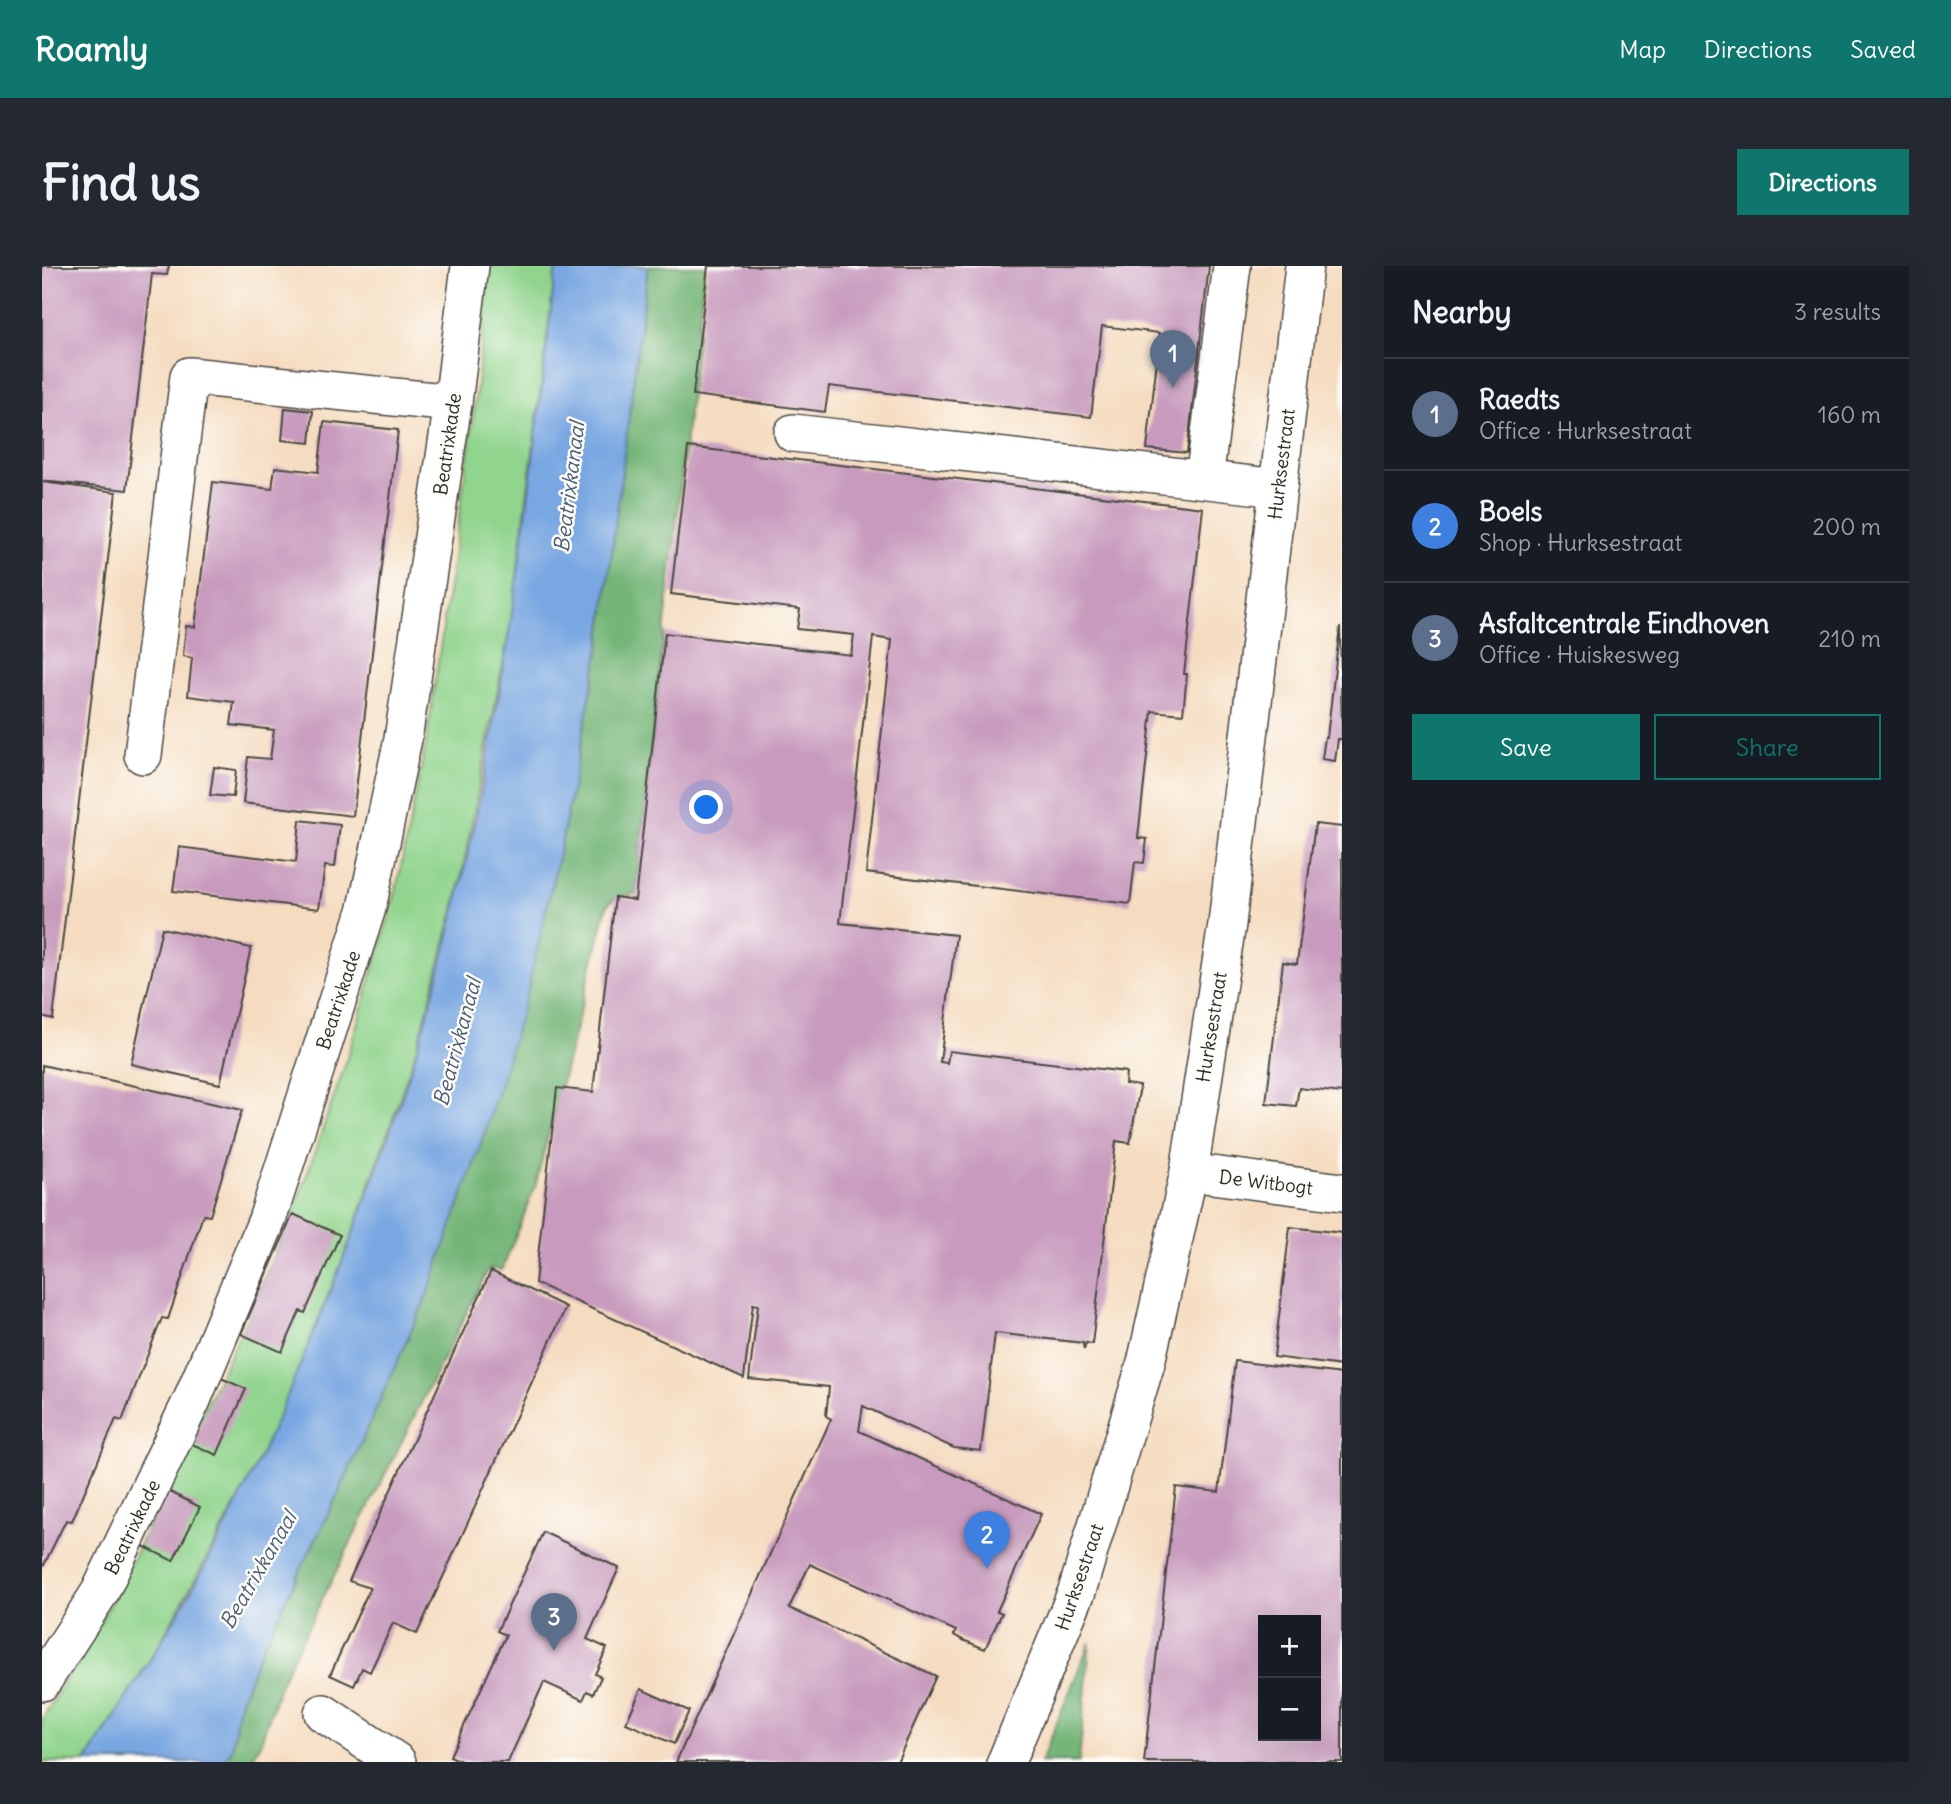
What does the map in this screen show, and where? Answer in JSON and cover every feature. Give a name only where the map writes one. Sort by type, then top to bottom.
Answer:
[{"type":"street","name":"Beatrixkade","points":[[42,1682],[100,1592],[181,1424],[267,1220],[367,908],[403,739],[453,403],[470,266]]},
{"type":"street","points":[[1205,479],[1232,266]]},
{"type":"street","name":"Hurksestraat","points":[[1006,1762],[1077,1591],[1146,1363],[1189,1172],[1227,924],[1304,266]]},
{"type":"street","points":[[144,755],[189,376],[453,403]]},
{"type":"street","points":[[793,432],[1278,488]]},
{"type":"street","name":"De Witbogt","points":[[1189,1172],[1342,1192]]},
{"type":"street","points":[[323,1713],[397,1762]]},
{"type":"green space","points":[[490,266],[556,266],[512,617],[458,894],[418,1045],[349,1244],[289,1394],[248,1483],[157,1648],[86,1762],[42,1762],[42,1720],[115,1596],[247,1319],[301,1192],[345,1065],[394,900],[427,739],[474,413]]},
{"type":"green space","points":[[648,266],[705,266],[635,894],[614,898],[607,906],[535,1187],[502,1270],[492,1268],[487,1272],[282,1679],[259,1747],[250,1762],[223,1762],[232,1749],[238,1708],[257,1658],[339,1492],[428,1293],[561,845],[600,646]]},
{"type":"green space","points":[[1090,1642],[1079,1762],[1041,1762]]},
{"type":"water","name":"Beatrixkanaal","points":[[556,266],[648,266],[600,646],[561,845],[527,993],[486,1129],[428,1293],[339,1492],[257,1658],[238,1708],[232,1749],[223,1762],[86,1762],[192,1589],[254,1469],[341,1263],[415,1057],[461,886],[496,710],[511,622]]},
{"type":"building","points":[[42,266],[169,266],[167,275],[152,274],[127,490],[42,481]]},
{"type":"building","points":[[708,266],[1209,266],[1187,453],[1147,449],[1160,333],[1102,326],[1091,417],[829,386],[825,412],[693,395]]},
{"type":"building","points":[[285,408],[313,411],[310,443],[282,440]]},
{"type":"building","points":[[324,422],[398,430],[353,816],[243,803],[248,757],[270,759],[274,730],[231,725],[234,702],[188,696],[192,658],[183,656],[186,626],[195,627],[213,482],[272,489],[275,467],[318,472]]},
{"type":"building","points":[[688,447],[1203,508],[1184,674],[1187,674],[1183,714],[1152,711],[1138,838],[1147,839],[1144,863],[1135,862],[1130,904],[866,873],[892,640],[873,637],[840,923],[956,935],[940,1062],[947,1063],[949,1051],[1126,1072],[1125,1084],[1140,1086],[1130,1143],[1116,1141],[1092,1344],[1086,1343],[1084,1350],[1083,1343],[995,1333],[981,1451],[954,1448],[863,1406],[859,1431],[1041,1514],[997,1611],[1002,1613],[985,1649],[954,1635],[956,1631],[810,1564],[789,1608],[936,1676],[897,1762],[676,1762],[831,1419],[826,1416],[829,1387],[749,1379],[758,1305],[753,1304],[744,1378],[535,1283],[557,1088],[593,1092],[615,897],[635,900],[665,633],[851,655],[854,635],[797,629],[800,609],[671,594]]},
{"type":"building","points":[[42,482],[116,492],[53,1019],[42,1016]]},
{"type":"building","points":[[1340,626],[1342,739],[1338,739],[1335,761],[1322,759]]},
{"type":"building","points":[[214,767],[236,770],[233,797],[210,795]]},
{"type":"building","points":[[300,820],[340,825],[335,867],[325,866],[319,909],[173,891],[179,847],[296,862]]},
{"type":"building","points":[[1315,824],[1342,827],[1342,1093],[1299,1088],[1296,1106],[1266,1103],[1283,962],[1297,964]]},
{"type":"building","points":[[162,928],[251,948],[220,1084],[131,1064]]},
{"type":"building","points":[[42,1065],[242,1110],[210,1216],[203,1215],[168,1319],[162,1318],[122,1421],[116,1419],[72,1521],[66,1520],[42,1569]]},
{"type":"building","points":[[293,1214],[340,1235],[305,1313],[300,1311],[282,1352],[241,1334]]},
{"type":"building","points":[[1290,1227],[1342,1233],[1342,1366],[1274,1357]]},
{"type":"building","points":[[491,1271],[566,1307],[417,1634],[393,1623],[370,1672],[362,1668],[354,1686],[330,1675],[370,1588],[349,1581]]},
{"type":"building","points":[[1235,1361],[1342,1374],[1342,1762],[1144,1762],[1176,1487],[1219,1492]]},
{"type":"building","points":[[221,1378],[246,1389],[217,1455],[192,1444]]},
{"type":"building","points":[[168,1491],[200,1507],[173,1561],[141,1545]]},
{"type":"building","points":[[543,1532],[619,1568],[587,1639],[607,1648],[595,1674],[601,1677],[593,1694],[587,1691],[583,1700],[544,1682],[508,1762],[463,1762],[450,1756],[506,1635],[497,1631]]},
{"type":"building","points":[[641,1689],[689,1711],[674,1744],[626,1723]]},
{"type":"place","name":"Raedts","points":[[1173,388]]},
{"type":"place","name":"Boels","points":[[987,1569]]},
{"type":"place","name":"Asfaltcentrale Eindhoven","points":[[554,1651]]}]
